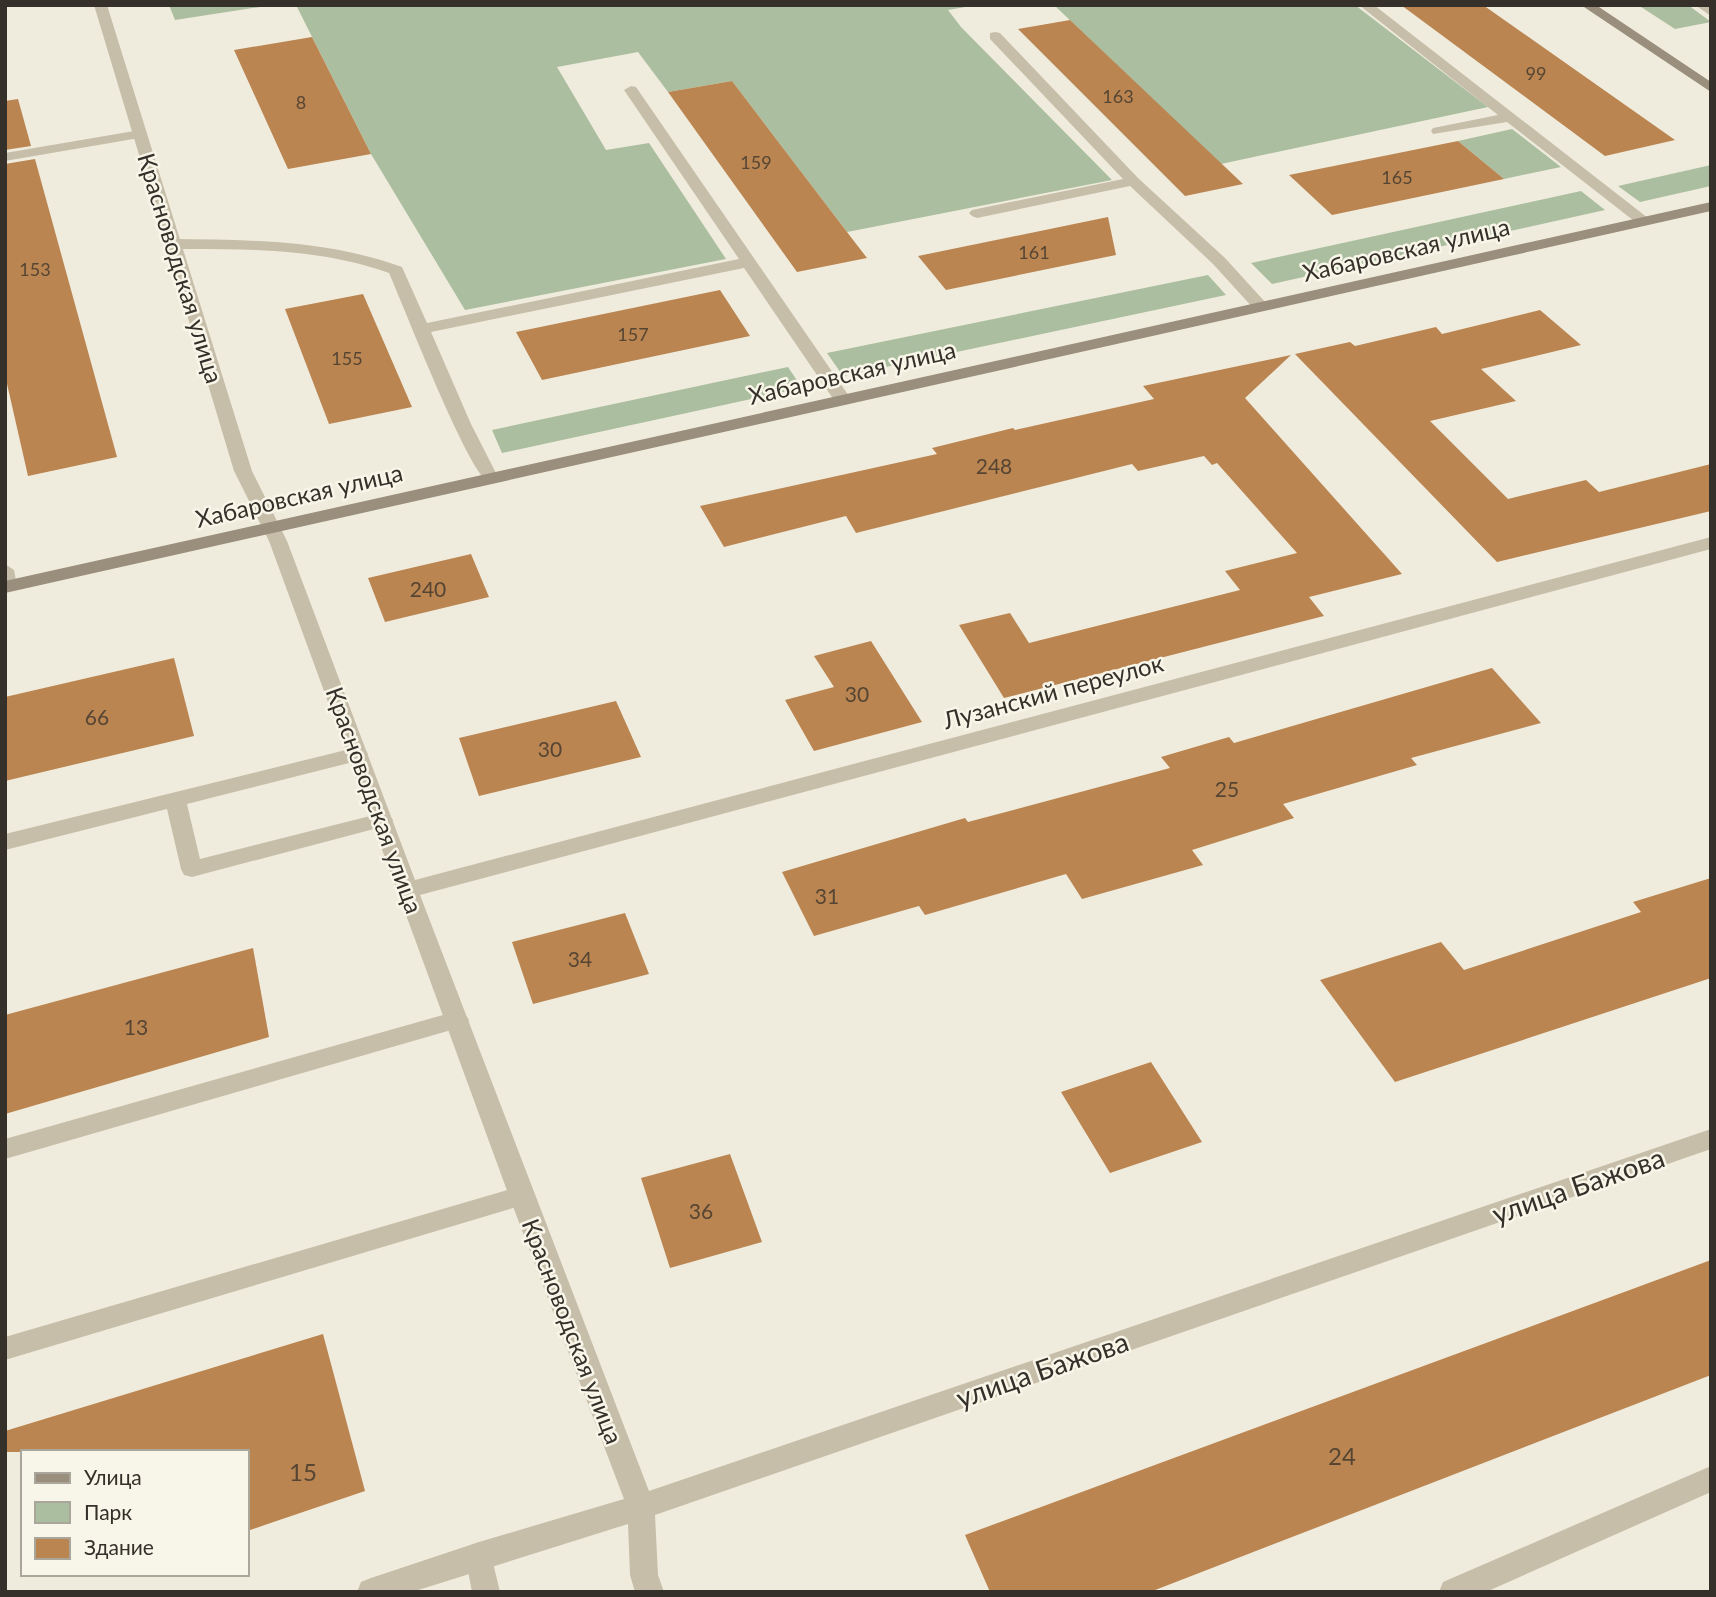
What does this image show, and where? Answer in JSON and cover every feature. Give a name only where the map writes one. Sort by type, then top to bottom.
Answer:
[{"type":"street","name":"Красноводская улица","points":[[100,5],[243,471],[278,541],[521,1196],[641,1507],[644,1575],[650,1592]]},
{"type":"street","points":[[1365,5],[1643,222]]},
{"type":"street","points":[[1587,5],[1711,88]]},
{"type":"street","points":[[1701,5],[1711,12]]},
{"type":"street","points":[[995,36],[1133,181],[1219,261],[1260,306]]},
{"type":"street","points":[[631,90],[842,399]]},
{"type":"street","points":[[1438,131],[1511,117]]},
{"type":"street","points":[[5,157],[140,134]]},
{"type":"street","points":[[977,213],[1133,181]]},
{"type":"street","name":"Хабаровская улица","points":[[6,581],[270,526],[1711,206]]},
{"type":"street","points":[[173,244],[315,248],[374,261],[396,270],[462,424],[489,477]]},
{"type":"street","points":[[422,329],[749,262]]},
{"type":"street","name":"Лузанский переулок","points":[[408,890],[1711,543]]},
{"type":"street","points":[[5,842],[358,754]]},
{"type":"street","points":[[176,800],[192,869],[382,820]]},
{"type":"street","points":[[5,1149],[457,1020]]},
{"type":"street","name":"улица Бажова","points":[[371,1592],[641,1507],[1711,1139]]},
{"type":"street","points":[[5,1349],[521,1196]]},
{"type":"street","points":[[1453,1592],[1711,1479]]},
{"type":"street","points":[[479,1556],[486,1592]]},
{"type":"green space","points":[[169,5],[273,5],[175,20]]},
{"type":"green space","points":[[296,5],[977,5],[948,10],[961,27],[1112,180],[847,232],[732,81],[668,92],[638,52],[557,67],[606,150],[649,143],[726,259],[465,310],[371,154]]},
{"type":"green space","points":[[1054,5],[1355,5],[1488,107],[1221,164]]},
{"type":"green space","points":[[1638,5],[1688,5],[1711,22],[1675,29]]},
{"type":"green space","points":[[1512,129],[1561,167],[1504,179],[1458,141]]},
{"type":"green space","points":[[1711,165],[1711,186],[1640,202],[1618,186]]},
{"type":"green space","points":[[1581,191],[1605,210],[1272,284],[1251,263]]},
{"type":"green space","points":[[1208,275],[1226,295],[843,376],[827,353]]},
{"type":"green space","points":[[788,367],[802,388],[502,453],[492,430]]},
{"type":"building","points":[[1401,5],[1483,5],[1675,140],[1605,156]]},
{"type":"building","points":[[1070,20],[1243,184],[1185,196],[1018,29]]},
{"type":"building","points":[[312,37],[371,154],[288,169],[234,50]]},
{"type":"building","points":[[732,81],[867,258],[797,272],[668,92]]},
{"type":"building","points":[[18,99],[31,146],[5,150],[5,101]]},
{"type":"building","points":[[1458,141],[1504,179],[1332,215],[1289,175]]},
{"type":"building","points":[[35,159],[117,457],[28,476],[5,375],[5,164]]},
{"type":"building","points":[[1108,217],[1116,255],[946,290],[918,256]]},
{"type":"building","points":[[720,290],[750,336],[542,380],[516,332]]},
{"type":"building","points":[[363,294],[412,407],[329,424],[285,309]]},
{"type":"building","points":[[1540,310],[1581,345],[1481,369],[1516,401],[1430,421],[1508,499],[1586,480],[1599,492],[1711,464],[1711,511],[1497,562],[1295,354],[1350,342],[1355,346],[1436,327],[1442,334]]},
{"type":"building","points":[[1291,355],[1245,398],[1402,574],[1309,597],[1324,616],[1004,698],[959,625],[1010,613],[1029,643],[1240,590],[1225,571],[1297,553],[1217,463],[1212,465],[1204,456],[1138,471],[1132,464],[856,533],[846,516],[724,547],[700,506],[937,454],[932,448],[1013,428],[1015,430],[1154,399],[1143,386]]},
{"type":"building","points":[[471,554],[489,597],[385,622],[368,578]]},
{"type":"building","points":[[871,641],[922,722],[814,751],[785,700],[834,687],[814,656]]},
{"type":"building","points":[[174,658],[194,736],[5,781],[5,697]]},
{"type":"building","points":[[1492,668],[1541,723],[1411,758],[1417,765],[1283,804],[1294,818],[1192,850],[1203,865],[1082,899],[1066,874],[925,915],[919,906],[814,936],[782,872],[965,818],[968,822],[1170,768],[1161,757],[1229,737],[1234,743]]},
{"type":"building","points":[[616,701],[641,757],[479,796],[459,738]]},
{"type":"building","points":[[1711,878],[1711,978],[1395,1082],[1320,980],[1441,942],[1464,970],[1641,912],[1633,902]]},
{"type":"building","points":[[625,913],[649,974],[533,1004],[512,942]]},
{"type":"building","points":[[253,948],[269,1037],[5,1114],[5,1015]]},
{"type":"building","points":[[1151,1062],[1202,1142],[1110,1173],[1061,1092]]},
{"type":"building","points":[[730,1154],[762,1242],[670,1268],[641,1178]]},
{"type":"building","points":[[1711,1260],[1711,1375],[1150,1592],[990,1592],[965,1535]]},
{"type":"building","points":[[323,1334],[365,1491],[248,1531],[248,1450],[5,1452],[5,1431]]}]
